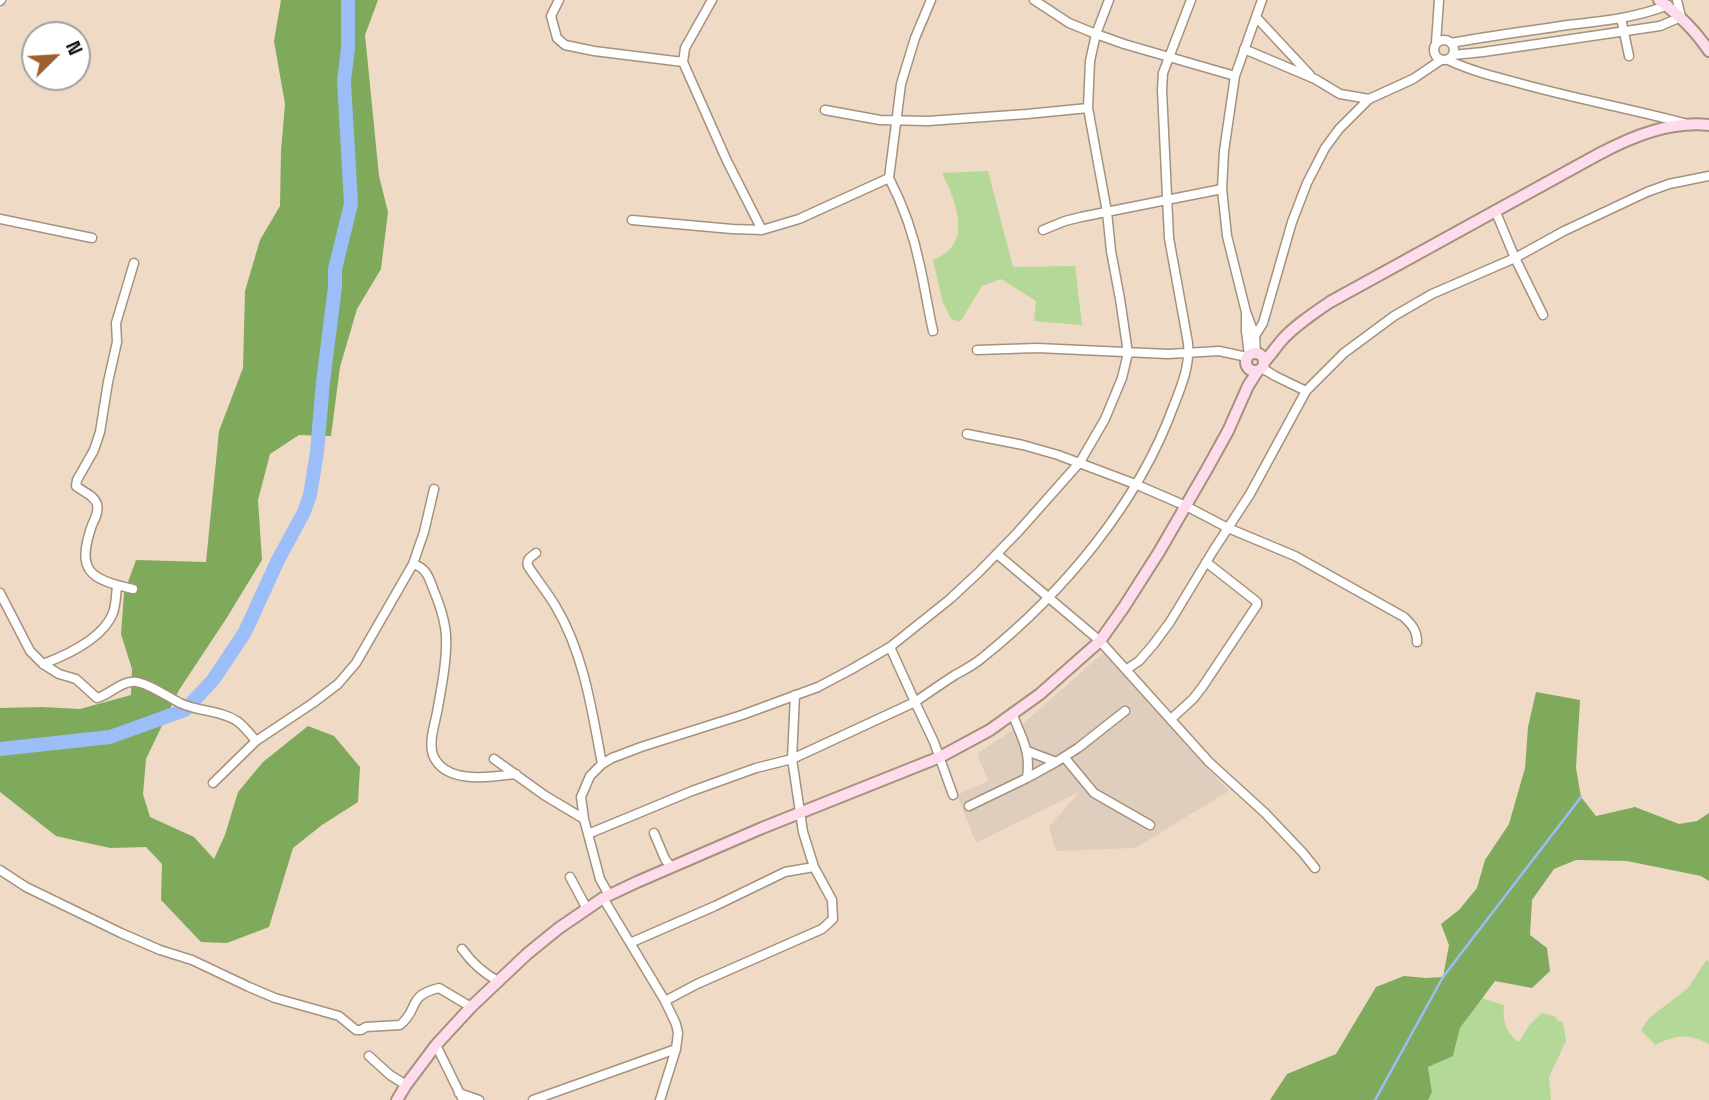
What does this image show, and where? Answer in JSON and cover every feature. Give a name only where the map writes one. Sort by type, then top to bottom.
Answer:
[{"type":"main road","points":[[1670,2],[1709,51]]},
{"type":"main road","points":[[397,1100],[405,1085],[436,1045],[471,1007],[527,954],[559,928],[606,897],[671,867],[940,757],[990,730],[1041,694],[1100,641],[1124,607],[1228,431],[1248,386],[1255,361],[1276,349],[1281,341],[1330,302],[1620,143],[1654,131],[1686,124],[1709,125]]},
{"type":"street","points":[[559,0],[551,16],[557,38],[565,45],[683,62]]},
{"type":"street","points":[[712,0],[685,48],[683,62],[727,161],[762,230]]},
{"type":"street","points":[[931,0],[915,38],[905,73],[888,178],[901,206],[920,264],[933,331]]},
{"type":"street","points":[[1034,0],[1069,23],[1096,34],[1235,76]]},
{"type":"street","points":[[660,1100],[676,1049],[676,1024],[606,897],[584,819],[581,797],[583,790],[590,776],[612,758],[795,695],[834,679],[890,647],[950,599],[997,554],[1080,462],[1105,419],[1122,378],[1128,353],[1088,108],[1090,61],[1096,34],[1109,0]]},
{"type":"street","points":[[588,834],[716,782],[792,759],[915,702],[982,659],[1063,583],[1112,521],[1149,462],[1166,427],[1179,394],[1189,354],[1169,239],[1162,90],[1163,73],[1191,0]]},
{"type":"street","points":[[1255,361],[1227,236],[1222,189],[1224,151],[1235,76],[1262,0]]},
{"type":"street","points":[[1439,0],[1434,53],[1482,73],[1545,91],[1686,124]]},
{"type":"street","points":[[1451,43],[1621,18],[1651,12],[1670,2]]},
{"type":"street","points":[[1256,17],[1315,79]]},
{"type":"street","points":[[1251,337],[1263,323],[1292,222],[1315,165],[1339,130],[1368,99],[1413,79],[1447,58],[1660,26],[1681,17]]},
{"type":"street","points":[[1621,18],[1629,56]]},
{"type":"street","points":[[1436,43],[1445,40],[1451,43],[1454,48],[1447,58]]},
{"type":"street","points":[[1244,49],[1315,79],[1340,94],[1368,99]]},
{"type":"street","points":[[825,110],[896,121],[928,121],[1088,108]]},
{"type":"street","points":[[1127,669],[1139,661],[1170,622],[1250,494],[1306,391],[1344,353],[1394,316],[1439,291],[1515,258],[1564,231],[1647,192],[1669,184],[1709,176]]},
{"type":"street","points":[[632,220],[762,230],[799,219],[888,178]]},
{"type":"street","points":[[1044,230],[1065,221],[1222,189]]},
{"type":"street","points":[[1495,210],[1543,315]]},
{"type":"street","points":[[0,219],[92,238]]},
{"type":"street","points":[[133,589],[117,586],[95,576],[86,568],[84,559],[97,504],[93,497],[76,486],[100,432],[117,342],[116,323],[134,263]]},
{"type":"street","points":[[977,350],[1037,348],[1189,354],[1219,351],[1255,361],[1275,376],[1306,391]]},
{"type":"street","points":[[967,434],[1023,445],[1080,462],[1186,506],[1228,528],[1295,556],[1404,617],[1414,627],[1417,642]]},
{"type":"street","points":[[213,783],[256,741],[313,704],[338,684],[356,663],[413,564],[434,489]]},
{"type":"street","points":[[536,553],[528,559],[528,566],[557,609],[575,648],[586,685],[602,764]]},
{"type":"street","points":[[997,554],[1100,641],[1209,762],[1265,813],[1315,868]]},
{"type":"street","points":[[1171,719],[1203,686],[1257,606],[1257,602],[1206,562]]},
{"type":"street","points":[[413,564],[421,566],[426,572],[446,629],[441,690],[432,743],[433,755],[440,765],[452,773],[468,778],[516,774]]},
{"type":"street","points":[[44,664],[69,654],[99,631],[113,615],[117,586]]},
{"type":"street","points":[[0,593],[30,651],[59,674],[76,679],[97,698],[123,684],[139,682],[194,709],[212,711],[239,722],[256,741]]},
{"type":"street","points":[[890,647],[934,741],[953,795]]},
{"type":"street","points":[[665,1000],[822,929],[833,919],[832,901],[814,867],[803,832],[792,759],[795,695]]},
{"type":"street","points":[[969,806],[1065,758],[1125,711]]},
{"type":"street","points":[[1013,715],[1027,751],[1027,778]]},
{"type":"street","points":[[1027,751],[1056,762]]},
{"type":"street","points":[[1065,758],[1094,793],[1150,825]]},
{"type":"street","points":[[494,759],[544,795],[584,819]]},
{"type":"street","points":[[654,833],[671,867]]},
{"type":"street","points":[[630,943],[785,872],[814,867]]},
{"type":"street","points":[[0,870],[26,887],[121,933],[192,960],[275,998],[339,1016],[356,1030],[400,1025],[405,1022],[418,997],[439,988],[471,1007]]},
{"type":"street","points":[[570,877],[587,909]]},
{"type":"street","points":[[462,949],[479,969],[498,981]]},
{"type":"street","points":[[436,1045],[461,1096],[479,1100]]},
{"type":"street","points":[[533,1100],[676,1049]]},
{"type":"street","points":[[369,1056],[405,1085]]},
{"type":"shaded area","points":[[1102,654],[1107,654],[1229,791],[1135,848],[1056,851],[1049,827],[1079,792],[976,843],[957,795],[988,781],[977,754],[1025,722]]},
{"type":"green space","points":[[281,0],[378,0],[365,35],[379,176],[388,212],[381,269],[357,309],[340,367],[331,436],[299,435],[270,454],[258,500],[262,560],[179,690],[146,759],[143,794],[150,817],[194,837],[214,859],[225,835],[238,792],[263,762],[308,726],[334,736],[360,767],[358,802],[293,848],[269,927],[227,943],[201,942],[161,900],[162,864],[146,847],[110,848],[56,836],[0,792],[0,708],[80,709],[131,695],[132,669],[121,634],[124,593],[136,560],[206,562],[219,431],[243,368],[245,291],[260,240],[280,206],[285,104],[274,41]]},
{"type":"green space","points":[[988,171],[1013,267],[1075,266],[1082,325],[1034,321],[1036,301],[1001,279],[982,286],[960,322],[951,319],[942,300],[933,260],[948,251],[958,234],[957,213],[942,173]]},
{"type":"green space","points":[[1536,692],[1580,700],[1576,768],[1581,797],[1596,816],[1635,807],[1679,824],[1697,821],[1709,813],[1709,881],[1701,876],[1627,861],[1576,860],[1554,869],[1532,900],[1530,935],[1547,948],[1550,971],[1532,988],[1495,981],[1460,1028],[1453,1056],[1428,1067],[1432,1092],[1428,1100],[1270,1100],[1287,1074],[1336,1054],[1376,987],[1404,976],[1443,977],[1449,945],[1441,924],[1459,910],[1477,888],[1485,860],[1509,824],[1525,768],[1528,727]]},
{"type":"green space","points":[[1707,959],[1709,1044],[1682,1037],[1655,1045],[1641,1030],[1649,1018],[1688,988]]},
{"type":"green space","points":[[1482,998],[1504,1005],[1506,1026],[1519,1042],[1530,1024],[1542,1013],[1563,1022],[1566,1041],[1549,1077],[1551,1100],[1428,1100],[1432,1092],[1428,1067],[1453,1056],[1460,1028]]},
{"type":"waterway","points":[[0,749],[110,737],[185,710],[213,680],[245,632],[278,560],[304,512],[310,495],[317,452],[335,269],[351,204],[344,81],[348,48],[348,0]]},
{"type":"waterway","points":[[1375,1100],[1443,977],[1581,797]]}]
